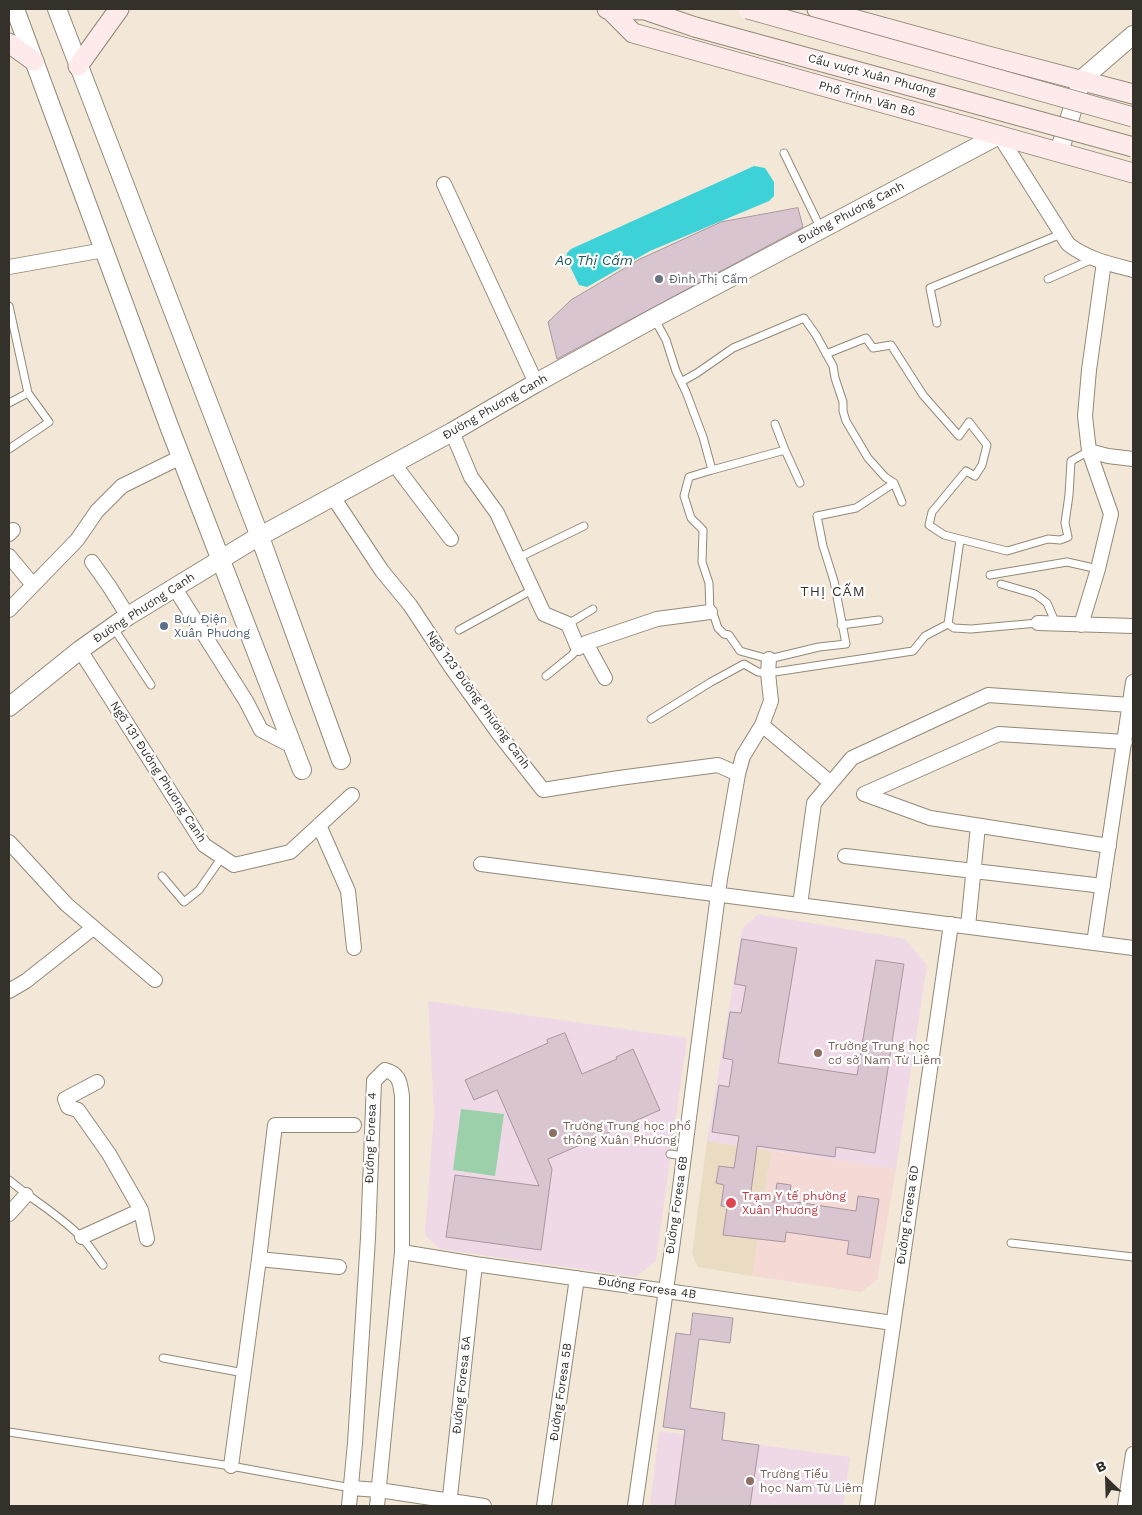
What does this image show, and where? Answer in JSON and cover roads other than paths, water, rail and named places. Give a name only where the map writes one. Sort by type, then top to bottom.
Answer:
[{"type":"main road","points":[[78,66],[119,9]]},
{"type":"main road","name":"Cầu vượt Xuân Phương","points":[[608,9],[645,10],[695,26],[1133,146]]},
{"type":"main road","name":"Phố Trịnh Văn Bô","points":[[608,9],[633,33],[1133,173]]},
{"type":"main road","points":[[748,9],[1133,117]]},
{"type":"main road","points":[[817,9],[1133,94]]},
{"type":"main road","points":[[9,43],[34,61]]},
{"type":"street","points":[[15,9],[181,457],[302,770]]},
{"type":"street","points":[[57,9],[260,537],[341,760]]},
{"type":"street","points":[[1059,152],[1082,79],[1133,35]]},
{"type":"street","points":[[999,135],[1068,244],[1077,252],[1098,261],[1133,270]]},
{"type":"street","name":"Đường Phương Canh","points":[[9,707],[113,626],[221,559],[452,432],[536,382],[999,135]]},
{"type":"street","points":[[444,184],[536,382]]},
{"type":"street","points":[[9,267],[104,250]]},
{"type":"street","points":[[1080,625],[1098,569],[1111,514],[1090,451],[1085,416],[1098,261]]},
{"type":"street","points":[[452,432],[471,477],[497,512],[544,614],[568,624],[605,678]]},
{"type":"street","points":[[1090,451],[1108,456],[1133,458]]},
{"type":"street","points":[[9,610],[77,540],[97,512],[122,486],[181,457]]},
{"type":"street","points":[[394,464],[452,539]]},
{"type":"street","name":"Ngõ 123 Đường Phương Canh","points":[[334,497],[382,571],[410,605],[499,734],[543,790],[718,765],[738,774]]},
{"type":"street","points":[[9,556],[33,585]]},
{"type":"street","points":[[92,562],[128,616]]},
{"type":"street","points":[[174,587],[246,702],[261,730],[292,746]]},
{"type":"street","points":[[582,645],[658,619],[710,612]]},
{"type":"street","points":[[1038,623],[1133,626]]},
{"type":"street","name":"Ngõ 131 Đường Phương Canh","points":[[80,650],[204,846],[234,865],[290,852],[352,795]]},
{"type":"street","name":"Đường Foresa 6B","points":[[635,1506],[664,1291],[677,1155],[738,774],[743,756],[762,724],[771,701],[768,659]]},
{"type":"street","points":[[1094,943],[1133,682]]},
{"type":"street","points":[[800,905],[814,803],[852,758],[988,695],[1130,705]]},
{"type":"street","points":[[762,724],[831,783]]},
{"type":"street","points":[[1109,846],[930,818],[864,794],[999,734],[1125,742]]},
{"type":"street","points":[[319,825],[348,891],[354,948]]},
{"type":"street","points":[[968,926],[978,826]]},
{"type":"street","points":[[9,842],[66,904],[155,980]]},
{"type":"street","points":[[845,856],[1103,886]]},
{"type":"street","points":[[481,864],[1133,948]]},
{"type":"street","name":"Đường Foresa 6D","points":[[867,1506],[951,924]]},
{"type":"street","points":[[9,991],[93,928]]},
{"type":"street","name":"Đường Foresa 4","points":[[348,1506],[351,1488],[368,1238],[374,1081],[385,1070],[396,1075],[400,1081],[402,1096],[402,1252],[377,1506]]},
{"type":"street","points":[[97,1082],[65,1099],[68,1107],[78,1110],[109,1154],[141,1210],[147,1239]]},
{"type":"street","points":[[231,1466],[275,1124],[354,1125]]},
{"type":"street","points":[[9,1214],[26,1195]]},
{"type":"street","points":[[82,1237],[141,1210]]},
{"type":"street","name":"Đường Foresa 4B","points":[[402,1252],[893,1323]]},
{"type":"street","points":[[259,1259],[339,1267]]},
{"type":"street","name":"Đường Foresa 5A","points":[[450,1504],[475,1264]]},
{"type":"street","name":"Đường Foresa 5B","points":[[544,1506],[578,1278]]},
{"type":"street","points":[[1125,1506],[1133,1454]]},
{"type":"street","points":[[351,1488],[379,1490],[450,1504],[484,1506]]},
{"type":"lane","points":[[784,154],[821,229]]},
{"type":"lane","points":[[937,323],[930,288],[1061,234]]},
{"type":"lane","points":[[1048,279],[1098,261]]},
{"type":"lane","points":[[9,306],[28,393],[49,422],[9,449]]},
{"type":"lane","points":[[654,318],[666,340],[703,437],[712,470]]},
{"type":"lane","points":[[681,382],[733,348],[804,318],[833,366],[846,420],[868,458],[894,483],[902,502]]},
{"type":"lane","points":[[826,354],[866,338],[873,348],[891,345],[923,395],[959,436],[969,422],[987,445],[982,465],[975,476],[966,471],[932,512],[928,525],[944,536],[1007,551],[1048,539],[1060,540],[1068,537],[1065,522],[1071,461],[1090,451]]},
{"type":"lane","points":[[9,346],[18,342]]},
{"type":"lane","points":[[9,404],[28,393]]},
{"type":"lane","points":[[775,424],[800,483]]},
{"type":"lane","points":[[740,666],[740,651],[729,635],[724,634],[718,628],[714,616],[710,612],[709,583],[702,562],[703,530],[691,518],[684,496],[689,477],[785,450]]},
{"type":"lane","points":[[740,651],[768,659],[819,647],[846,644],[834,581],[823,546],[817,516],[856,508],[894,483]]},
{"type":"lane","points":[[518,558],[584,526]]},
{"type":"lane","points":[[948,624],[960,540]]},
{"type":"lane","points":[[990,575],[1067,562],[1098,569]]},
{"type":"lane","points":[[1001,584],[1035,594],[1047,603],[1056,624]]},
{"type":"lane","points":[[459,630],[532,590]]},
{"type":"lane","points":[[568,624],[593,609]]},
{"type":"lane","points":[[841,624],[879,620]]},
{"type":"lane","points":[[948,624],[954,628],[971,629],[1038,623]]},
{"type":"lane","points":[[652,719],[744,664],[758,672],[768,674],[913,651],[926,636],[948,624]]},
{"type":"lane","points":[[113,626],[151,685]]},
{"type":"lane","points":[[546,676],[582,645]]},
{"type":"lane","points":[[162,876],[184,902],[198,890],[222,857]]},
{"type":"lane","points":[[9,1180],[82,1237],[103,1265]]},
{"type":"lane","points":[[1011,1243],[1133,1257]]},
{"type":"lane","points":[[163,1358],[244,1373]]},
{"type":"lane","points":[[9,1432],[231,1466],[351,1488]]},
{"type":"water","name":"Ao Thị Cấm","points":[[754,166],[765,168],[774,182],[774,196],[769,201],[650,251],[587,287],[579,285],[566,258],[567,253],[571,249]]},
{"type":"place","name":"Đình Thị Cấm","points":[[659,279]]},
{"type":"place","name":"Bưu Điện Xuân Phương","points":[[164,626]]},
{"type":"place","name":"Trường Trung học cơ sở Nam Từ Liêm","points":[[818,1053]]},
{"type":"place","name":"Trường Trung học phổ thông Xuân Phương","points":[[553,1133]]},
{"type":"place","name":"Trạm Y tế phường Xuân Phương","points":[[731,1203]]},
{"type":"place","name":"Trường Tiểu học Nam Từ Liêm","points":[[750,1481]]},
{"type":"district","name":"THỊ CẤM","points":[[833,592]]}]
